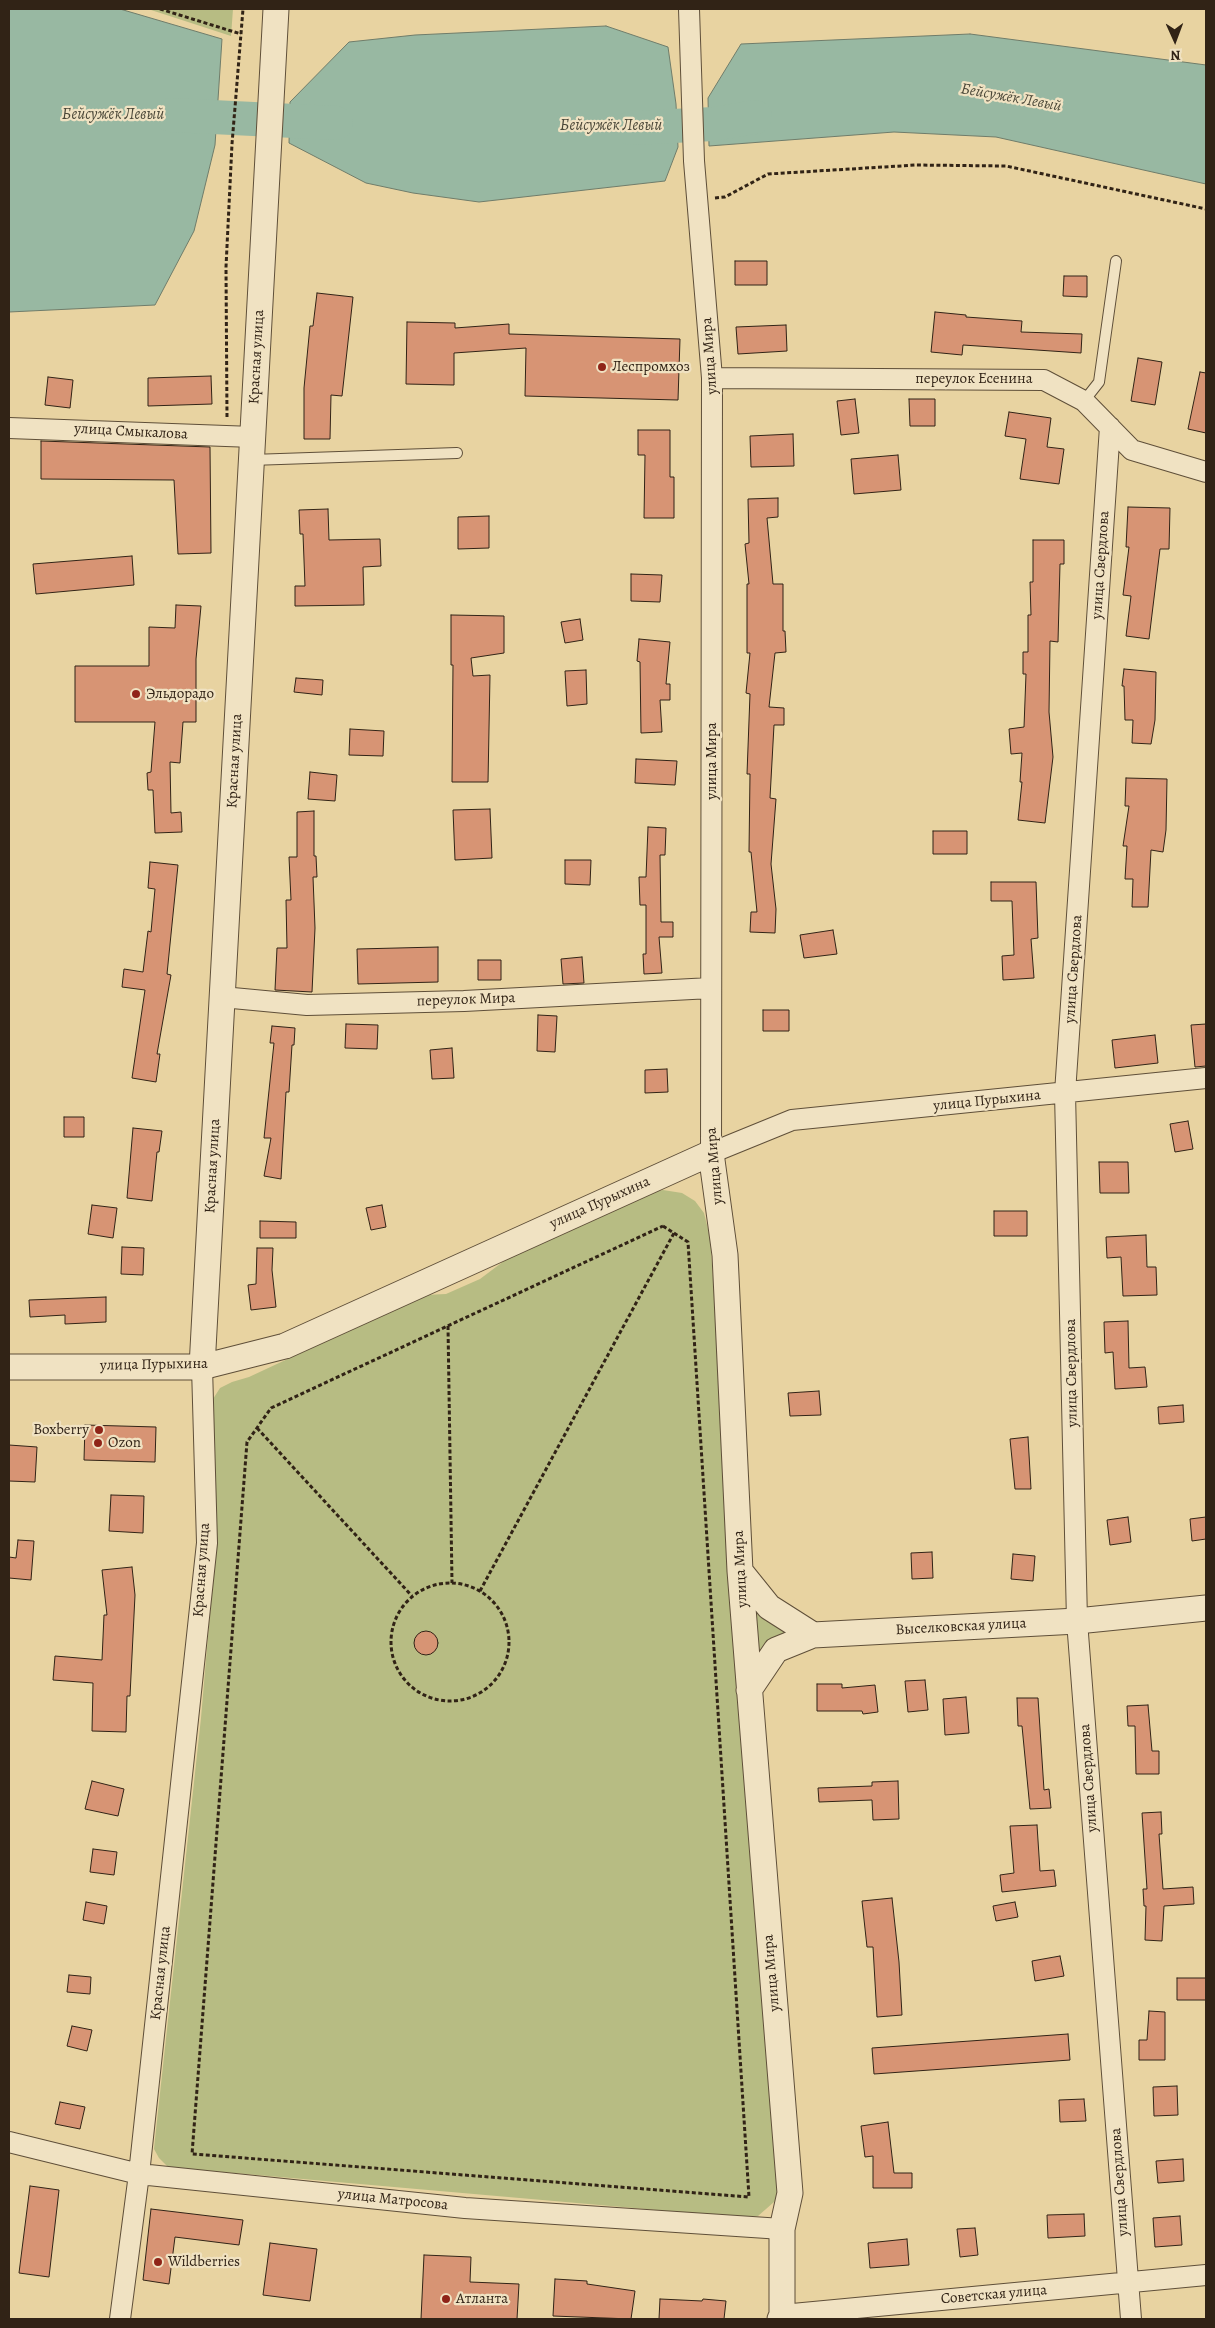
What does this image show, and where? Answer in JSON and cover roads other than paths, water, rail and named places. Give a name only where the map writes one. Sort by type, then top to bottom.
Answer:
[{"type":"street","name":"Красная улица","points":[[120,2319],[139,2174],[207,1543],[202,1368],[267,146],[276,9]]},
{"type":"street","name":"улица Мира","points":[[689,9],[694,161],[712,378],[711,1154],[725,1255],[740,1571],[790,2193],[782,2229],[781,2317]]},
{"type":"street","name":"переулок Есенина","points":[[712,378],[1044,380],[1084,401],[1132,450],[1206,472]]},
{"type":"street","name":"улица Свердлова","points":[[1110,427],[1065,1093],[1077,1621],[1131,2319]]},
{"type":"street","name":"улица Смыкалова","points":[[9,428],[227,436],[252,449]]},
{"type":"street","name":"переулок Мира","points":[[222,997],[307,1005],[464,1001],[711,988]]},
{"type":"street","name":"улица Пурыхина","points":[[9,1367],[202,1368],[285,1346],[711,1154],[792,1120],[1206,1078]]},
{"type":"street","points":[[740,1571],[769,1607],[813,1635]]},
{"type":"street","name":"Выселковская улица","points":[[749,1690],[776,1650],[813,1635],[1077,1621],[1206,1608]]},
{"type":"street","name":"улица Матросова","points":[[9,2142],[139,2174],[465,2208],[782,2229]]},
{"type":"street","name":"Советская улица","points":[[781,2317],[821,2315],[1206,2275]]},
{"type":"lane","points":[[1084,401],[1099,382],[1116,261]]},
{"type":"lane","points":[[252,449],[457,453]]},
{"type":"water","name":"Бейсужёк Левый","points":[[9,9],[120,9],[222,39],[215,145],[194,231],[155,305],[9,312]]},
{"type":"water","name":"Бейсужёк Левый","points":[[606,26],[668,47],[676,104],[678,147],[665,181],[479,202],[413,193],[366,183],[289,143],[290,102],[349,42],[415,35]]},
{"type":"water","name":"Бейсужёк Левый","points":[[970,34],[1206,65],[1206,184],[996,137],[894,132],[709,146],[708,98],[741,44]]},
{"type":"waterway","name":"Бейсужёк Левый","points":[[171,115],[336,123]]},
{"type":"waterway","name":"Бейсужёк Левый","points":[[631,128],[714,124],[755,117]]},
{"type":"place","name":"Леспромхоз","points":[[602,367]]},
{"type":"place","name":"Эльдорадо","points":[[136,694]]},
{"type":"place","name":"Boxberry","points":[[99,1430]]},
{"type":"place","name":"Ozon","points":[[98,1443]]},
{"type":"place","name":"Wildberries","points":[[158,2262]]},
{"type":"place","name":"Атланта","points":[[446,2299]]}]
